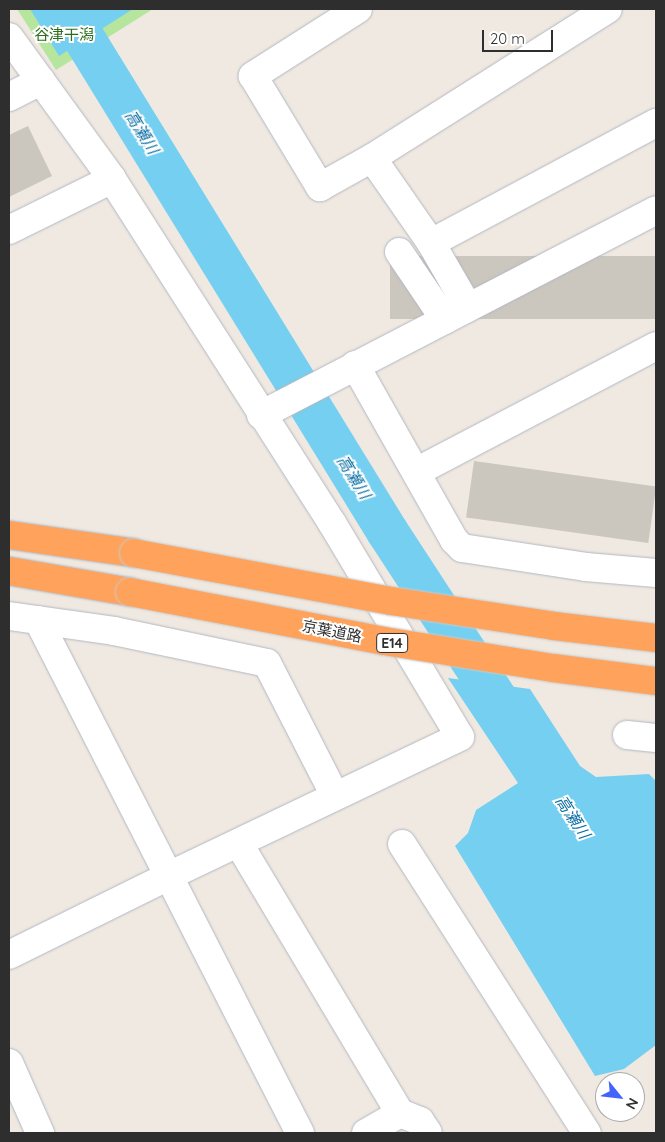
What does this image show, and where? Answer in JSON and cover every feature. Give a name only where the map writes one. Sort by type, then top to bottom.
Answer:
[{"type":"highway","points":[[9,535],[134,553],[391,601],[554,626],[656,638]]},
{"type":"highway","name":"京葉道路","points":[[9,571],[130,592],[384,641],[552,668],[656,681]]},
{"type":"street","points":[[358,9],[253,76],[320,187],[372,158],[608,9]]},
{"type":"street","points":[[9,37],[112,179],[267,412],[460,737],[9,955]]},
{"type":"street","points":[[9,97],[41,81]]},
{"type":"street","points":[[430,243],[656,123]]},
{"type":"street","points":[[372,158],[430,243],[456,313]]},
{"type":"street","points":[[9,230],[112,179]]},
{"type":"street","points":[[267,412],[656,210]]},
{"type":"street","points":[[399,252],[456,313]]},
{"type":"street","points":[[416,472],[656,346]]},
{"type":"street","points":[[355,365],[454,540],[462,548],[586,567],[656,573]]},
{"type":"street","points":[[9,616],[114,631],[267,663],[335,796]]},
{"type":"street","points":[[38,620],[300,1133]]},
{"type":"street","points":[[627,736],[656,738]]},
{"type":"street","points":[[239,844],[400,1113],[420,1121],[428,1133]]},
{"type":"street","points":[[402,844],[587,1133]]},
{"type":"street","points":[[9,1063],[40,1133]]},
{"type":"street","points":[[366,1133],[400,1113]]},
{"type":"green space","name":"谷津干潟","points":[[17,9],[153,9],[56,70]]},
{"type":"water","points":[[30,9],[133,9],[59,56]]},
{"type":"water","points":[[448,678],[530,689],[580,766],[596,777],[649,774],[656,781],[656,1045],[624,1069],[612,1072],[595,1072],[595,1076],[455,846],[468,833],[476,810],[518,783]]},
{"type":"building","points":[[28,126],[52,176],[9,197],[9,135]]},
{"type":"building","points":[[390,256],[656,256],[656,319],[390,319]]},
{"type":"building","points":[[474,461],[656,487],[648,543],[466,517]]},
{"type":"waterway","name":"高瀬川","points":[[66,9],[387,531],[518,732]]}]
